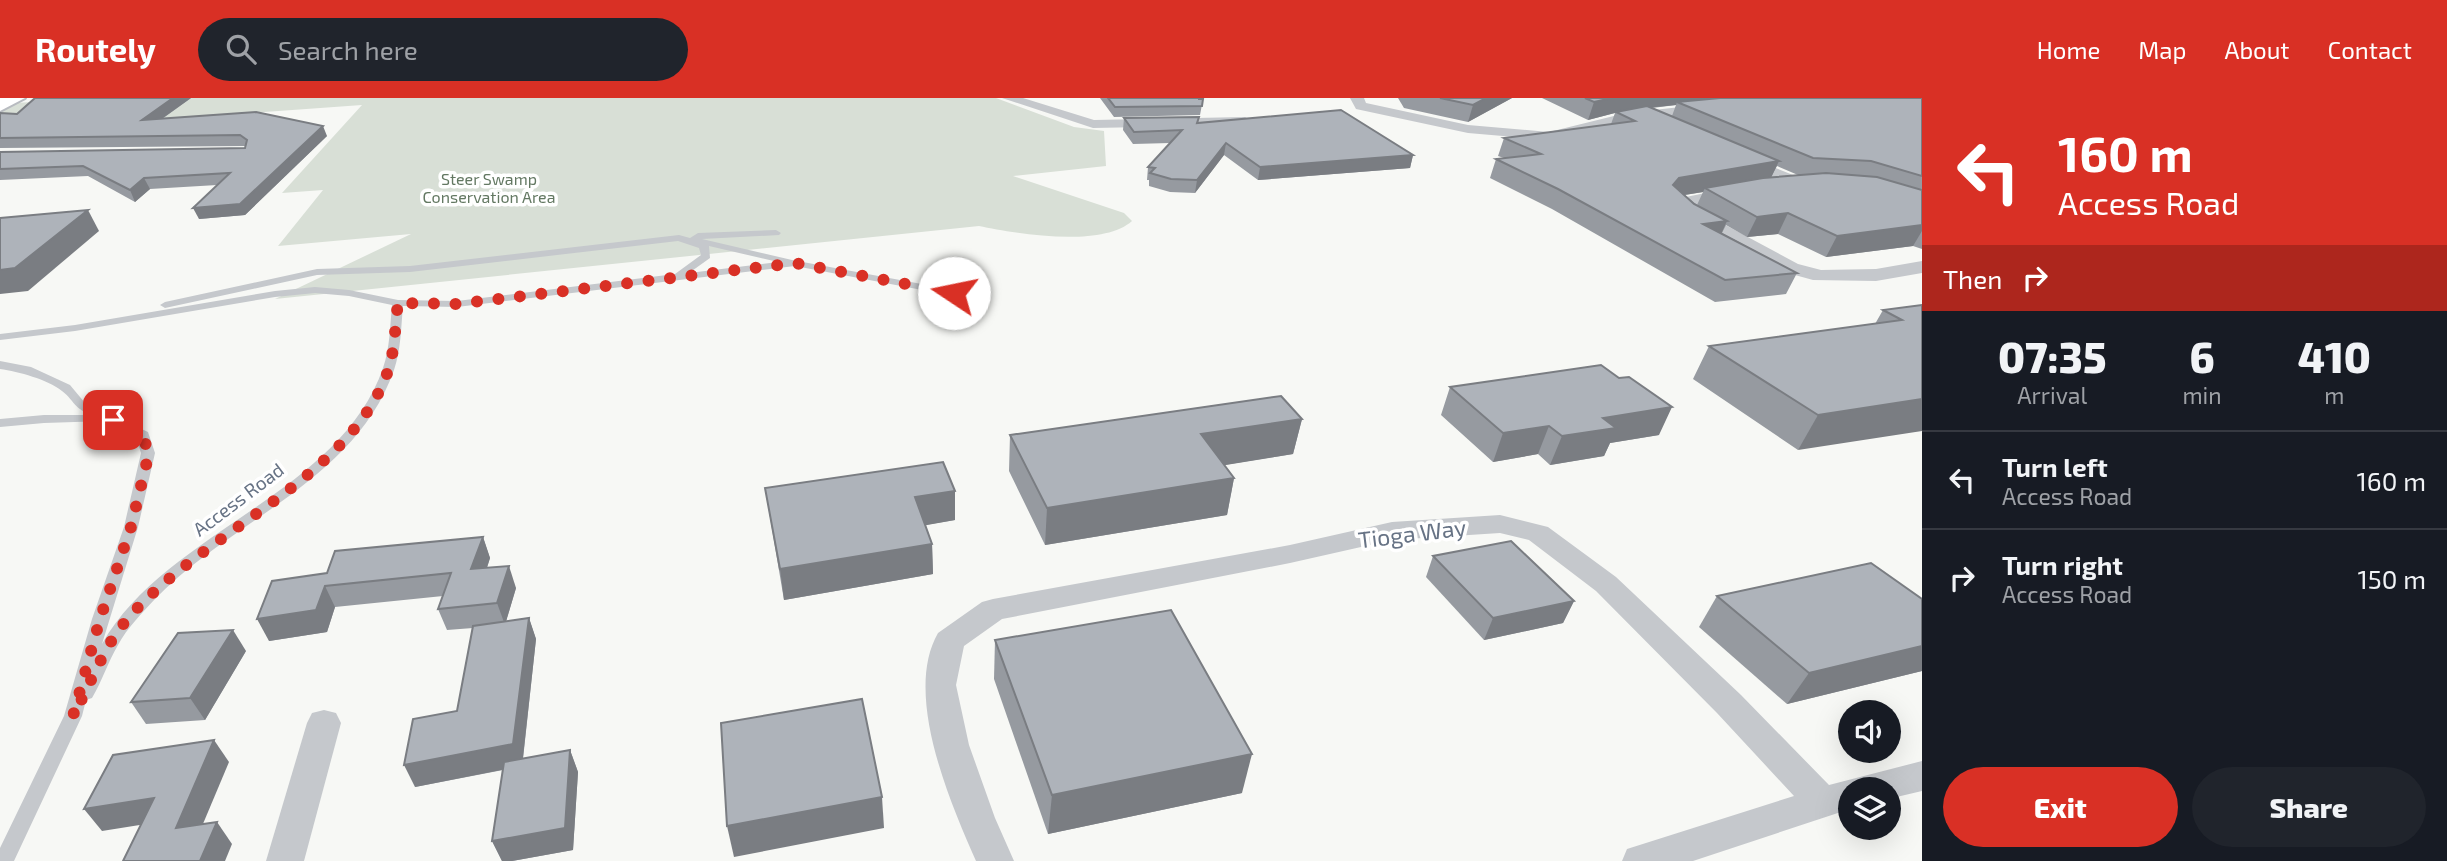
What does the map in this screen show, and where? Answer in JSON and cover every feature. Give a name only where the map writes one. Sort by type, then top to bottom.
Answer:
[{"type":"street","points":[[0,106],[15,98]]},
{"type":"street","points":[[1009,98],[1093,124],[1258,120]]},
{"type":"street","points":[[1356,104],[1468,128],[1549,136],[1642,115],[1718,107]]},
{"type":"street","points":[[1642,115],[1676,131]]},
{"type":"street","points":[[1721,151],[1797,183]]},
{"type":"street","points":[[1818,183],[1797,183],[1721,194],[1676,204],[1679,209],[1694,218],[1791,268],[1819,276],[1876,275],[1922,267]]},
{"type":"street","name":"Tioga Way","points":[[995,861],[975,818],[952,745],[940,685],[949,641],[993,610],[1290,554],[1392,531],[1500,524],[1538,533],[1605,584],[1836,798],[1641,861]]},
{"type":"street","points":[[285,861],[324,723]]},
{"type":"street","points":[[1901,781],[1922,776]]},
{"type":"lane","points":[[75,328],[177,302],[317,272],[410,269],[717,233],[776,233]]},
{"type":"lane","points":[[679,238],[954,293]]},
{"type":"lane","points":[[662,280],[689,271],[706,256],[704,246],[679,238]]},
{"type":"lane","points":[[0,337],[75,328],[275,294],[315,290],[349,293],[398,303],[457,304],[795,263]]},
{"type":"lane","name":"Access Road","points":[[4,861],[73,716],[120,627],[199,555],[311,470],[352,432],[388,370],[398,303]]},
{"type":"lane","name":"Access Road","points":[[0,365],[27,370],[66,388],[81,406],[141,432],[149,453],[131,527],[100,619],[73,716]]},
{"type":"lane","points":[[0,423],[72,418],[113,420]]},
{"type":"green space","name":"Steer Swamp Conservation Area","points":[[93,98],[996,98],[1074,127],[1104,131],[1106,166],[1013,176],[1124,213],[1132,221],[1118,229],[1080,237],[1036,235],[979,226],[275,299],[411,234],[278,246],[323,190],[282,193],[362,105],[0,131],[0,111],[16,103]]},
{"type":"building","points":[[35,98],[173,98],[142,120],[256,112],[323,126],[240,204],[193,208],[230,173],[144,178],[130,190],[83,166],[0,169],[0,152],[245,148],[247,140],[240,135],[0,138],[0,113],[17,114]]},
{"type":"building","points":[[1108,98],[1203,99],[1202,106],[1115,107]]},
{"type":"building","points":[[1440,98],[1486,98],[1473,105]]},
{"type":"building","points":[[1585,98],[1612,98],[1594,102]]},
{"type":"building","points":[[1720,98],[1922,98],[1922,176],[1871,161],[1813,158],[1677,102]]},
{"type":"building","points":[[1647,106],[1779,161],[1679,178],[1673,185],[1694,204],[1727,221],[1703,224],[1797,273],[1725,280],[1558,189],[1496,159],[1541,154],[1504,138],[1635,121],[1616,112]]},
{"type":"building","points":[[1341,110],[1413,155],[1260,167],[1226,143],[1197,180],[1171,179],[1150,173],[1155,168],[1148,167],[1182,130],[1134,132],[1124,118],[1199,117],[1197,123]]},
{"type":"building","points":[[1826,173],[1877,177],[1922,190],[1922,225],[1837,236],[1788,213],[1757,217],[1705,188],[1763,178]]},
{"type":"building","points":[[88,210],[15,268],[0,270],[0,218]]},
{"type":"building","points":[[1922,305],[1922,399],[1818,415],[1709,346],[1902,320],[1883,310]]},
{"type":"building","points":[[1601,365],[1619,378],[1629,377],[1672,407],[1603,418],[1616,428],[1562,436],[1549,426],[1503,433],[1450,387]]},
{"type":"building","points":[[1281,396],[1302,419],[1201,434],[1234,478],[1047,508],[1010,435]]},
{"type":"building","points":[[943,462],[955,491],[915,497],[932,544],[780,569],[765,488]]},
{"type":"building","points":[[483,537],[471,569],[509,566],[497,603],[438,609],[451,573],[325,586],[316,610],[257,619],[272,581],[327,573],[335,551]]},
{"type":"building","points":[[1511,541],[1574,601],[1493,618],[1433,556]]},
{"type":"building","points":[[1871,563],[1922,599],[1922,646],[1809,673],[1717,596]]},
{"type":"building","points":[[1171,610],[1252,754],[1052,795],[995,640]]},
{"type":"building","points":[[529,618],[513,744],[404,765],[413,719],[457,711],[473,626]]},
{"type":"building","points":[[233,630],[190,698],[131,702],[178,633]]},
{"type":"building","points":[[862,699],[882,797],[727,826],[721,723]]},
{"type":"building","points":[[214,740],[176,828],[217,822],[200,861],[123,861],[154,798],[84,809],[113,755]]},
{"type":"building","points":[[570,750],[565,828],[492,841],[504,762]]},
{"type":"route","points":[[113,420],[141,432],[149,453],[131,527],[100,619],[73,716],[120,627],[156,591],[311,470],[352,432],[371,404],[388,370],[398,303],[457,304],[795,263],[954,293]]}]
